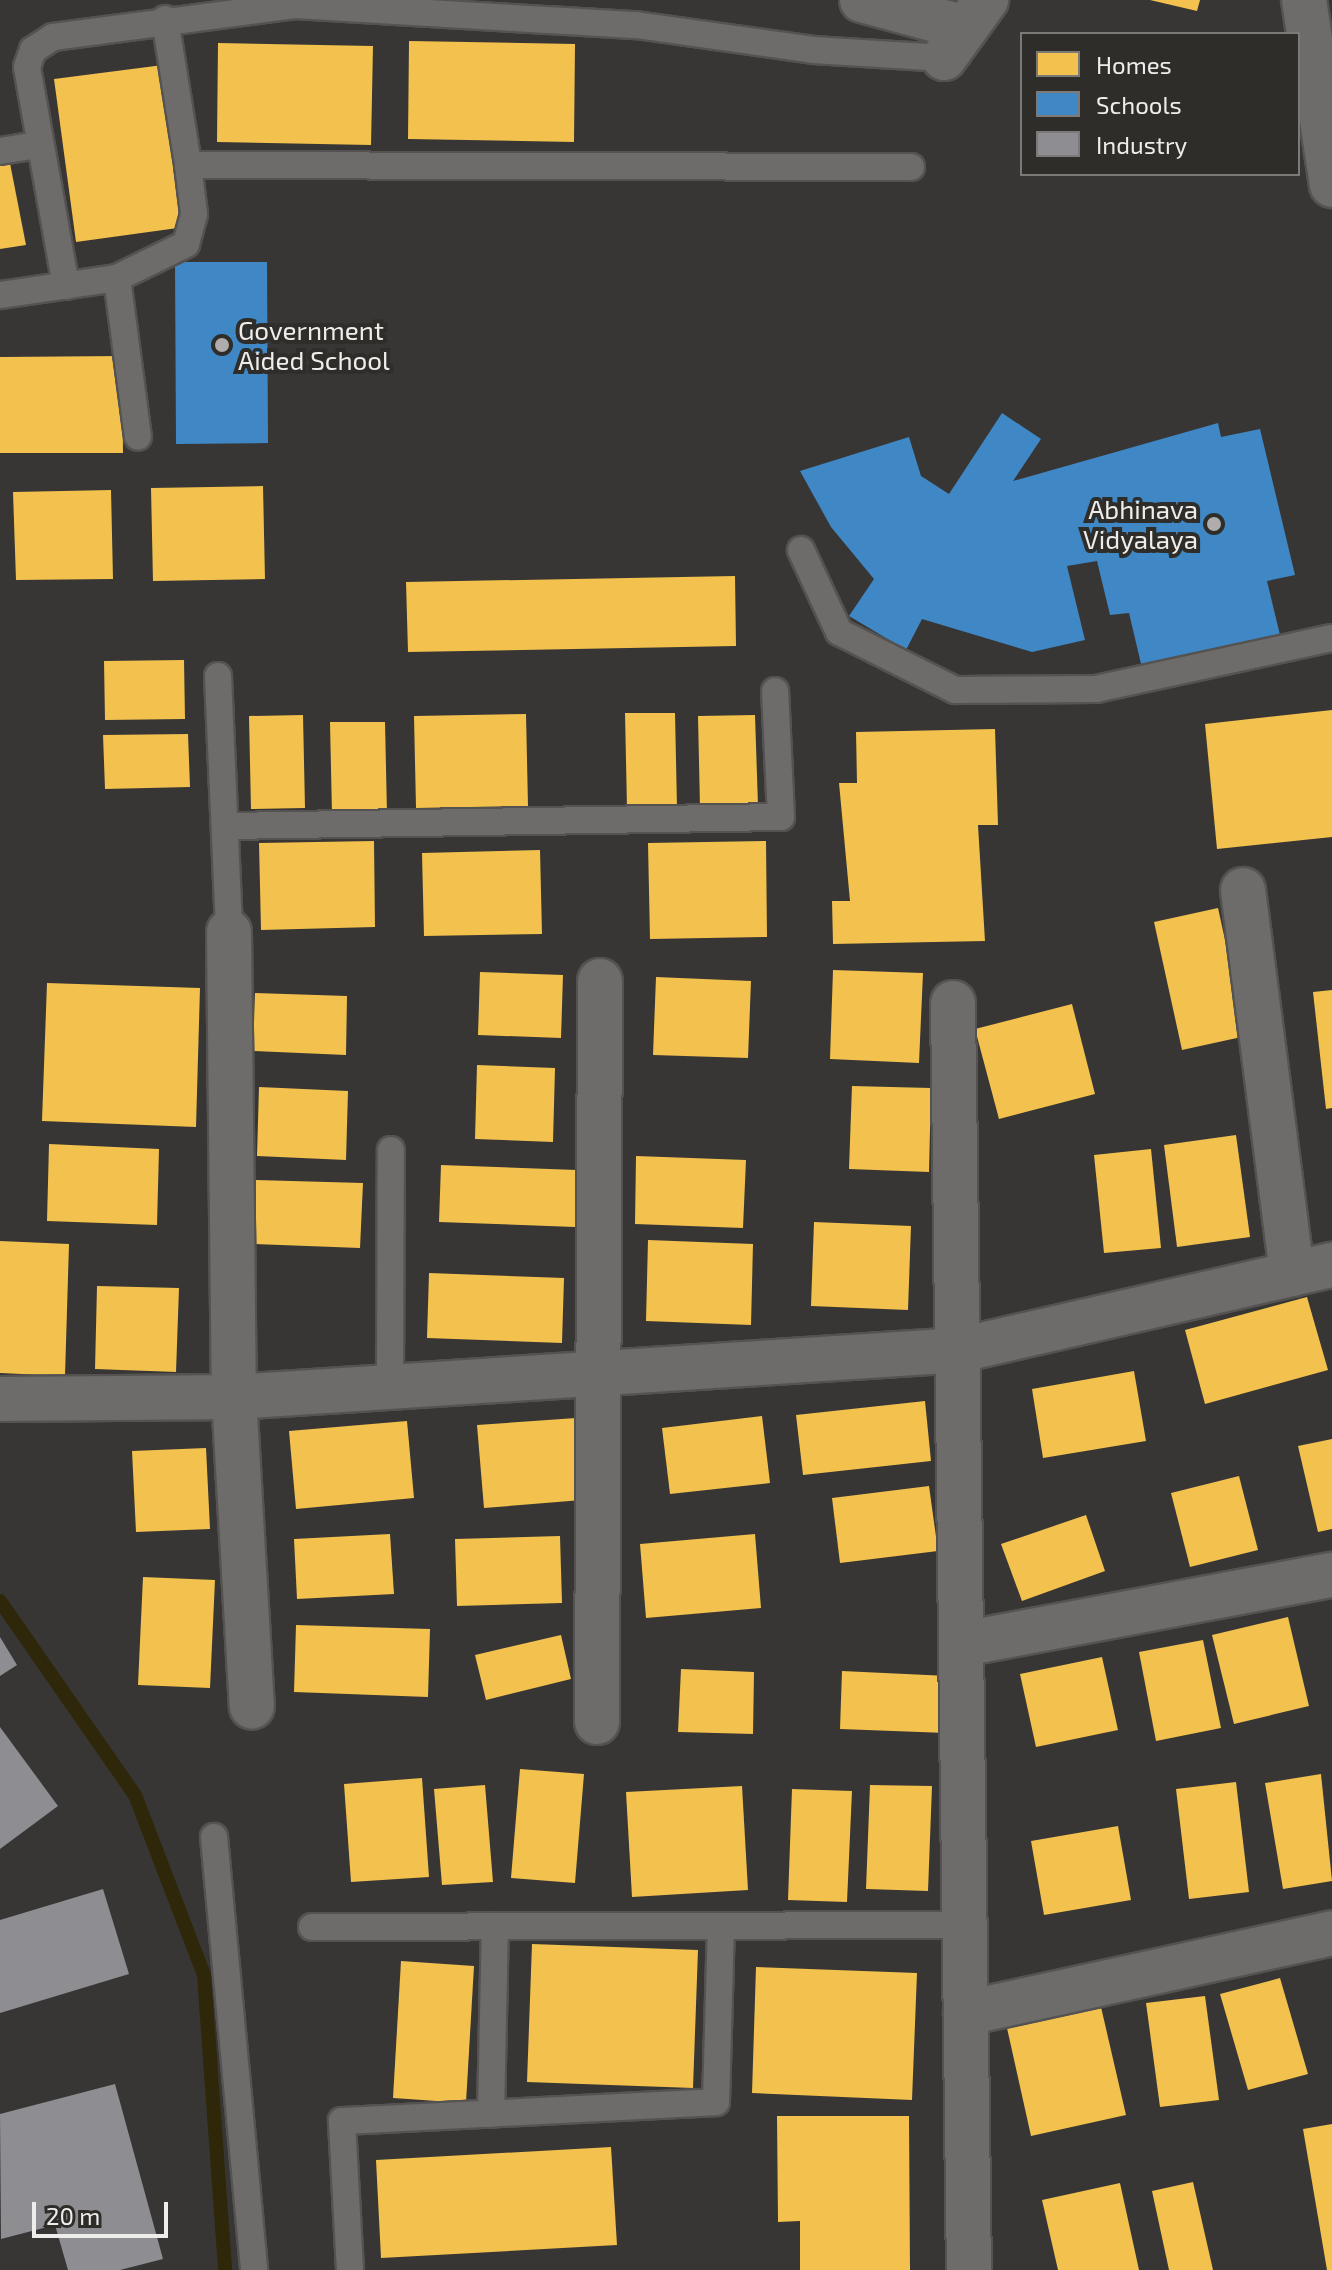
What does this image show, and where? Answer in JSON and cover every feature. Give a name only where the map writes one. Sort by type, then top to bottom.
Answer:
[{"type":"street","points":[[862,0],[965,28]]},
{"type":"street","points":[[1304,0],[1332,185]]},
{"type":"street","points":[[0,1399],[234,1397],[960,1350],[1312,1270],[1243,890]]},
{"type":"street","points":[[229,932],[234,1397],[252,1706]]},
{"type":"street","points":[[597,1722],[600,981]]},
{"type":"street","points":[[953,1003],[960,1350],[969,2270]]},
{"type":"street","points":[[962,1644],[1332,1575]]},
{"type":"street","points":[[966,2013],[1332,1933]]},
{"type":"lane","points":[[66,286],[36,145],[27,67],[33,50],[53,37],[165,19],[295,5],[965,28]]},
{"type":"lane","points":[[0,295],[117,278],[186,244],[194,214],[165,19]]},
{"type":"lane","points":[[0,151],[36,145]]},
{"type":"lane","points":[[188,165],[911,167]]},
{"type":"lane","points":[[117,278],[138,437]]},
{"type":"lane","points":[[801,550],[839,632],[955,690],[1096,689],[1332,638]]},
{"type":"lane","points":[[218,676],[227,826],[229,932]]},
{"type":"lane","points":[[227,826],[781,817],[775,691]]},
{"type":"lane","points":[[390,1387],[391,1150]]},
{"type":"lane","points":[[214,1837],[254,2270]]},
{"type":"lane","points":[[312,1927],[966,1925]]},
{"type":"lane","points":[[491,2114],[495,1926]]},
{"type":"lane","points":[[350,2270],[342,2121],[716,2102],[721,1926]]},
{"type":"building: Homes","points":[[1150,0],[1200,0],[1197,11]]},
{"type":"building: Homes","points":[[409,41],[575,44],[574,142],[408,139]]},
{"type":"building: Homes","points":[[218,43],[373,46],[371,145],[217,142]]},
{"type":"building: Homes","points":[[163,65],[185,227],[76,242],[54,79]]},
{"type":"building: Homes","points":[[8,153],[26,245],[0,249],[0,154]]},
{"type":"building: Homes","points":[[122,356],[123,453],[0,453],[0,357]]},
{"type":"building: Homes","points":[[263,486],[265,579],[153,581],[151,488]]},
{"type":"building: Homes","points":[[111,490],[113,579],[16,580],[13,492]]},
{"type":"building: Homes","points":[[735,576],[736,646],[408,652],[406,582]]},
{"type":"building: Homes","points":[[184,660],[185,719],[105,720],[104,661]]},
{"type":"building: Homes","points":[[1332,710],[1332,837],[1217,849],[1205,724]]},
{"type":"building: Homes","points":[[625,713],[675,713],[677,808],[627,809]]},
{"type":"building: Homes","points":[[526,714],[528,806],[416,808],[414,716]]},
{"type":"building: Homes","points":[[303,715],[305,808],[251,809],[249,716]]},
{"type":"building: Homes","points":[[755,715],[758,806],[700,807],[698,716]]},
{"type":"building: Homes","points":[[330,722],[385,722],[387,814],[332,815]]},
{"type":"building: Homes","points":[[995,729],[998,825],[978,825],[985,941],[833,944],[832,901],[850,901],[839,783],[857,783],[856,732]]},
{"type":"building: Homes","points":[[188,734],[190,787],[105,789],[103,735]]},
{"type":"building: Homes","points":[[374,841],[375,927],[261,930],[259,843]]},
{"type":"building: Homes","points":[[766,841],[767,937],[650,939],[648,843]]},
{"type":"building: Homes","points":[[540,850],[542,934],[424,936],[422,853]]},
{"type":"building: Homes","points":[[1218,908],[1246,1036],[1182,1050],[1154,922]]},
{"type":"building: Homes","points":[[833,970],[923,973],[919,1063],[830,1059]]},
{"type":"building: Homes","points":[[480,972],[563,975],[561,1038],[478,1035]]},
{"type":"building: Homes","points":[[656,977],[751,981],[748,1058],[653,1055]]},
{"type":"building: Homes","points":[[47,983],[200,988],[196,1127],[42,1121]]},
{"type":"building: Homes","points":[[1332,990],[1332,1108],[1326,1109],[1313,992]]},
{"type":"building: Homes","points":[[255,993],[347,996],[346,1055],[253,1051]]},
{"type":"building: Homes","points":[[1072,1004],[1095,1094],[999,1119],[975,1029]]},
{"type":"building: Homes","points":[[477,1065],[555,1068],[553,1142],[475,1139]]},
{"type":"building: Homes","points":[[852,1086],[931,1088],[929,1172],[849,1169]]},
{"type":"building: Homes","points":[[259,1087],[348,1091],[346,1160],[257,1156]]},
{"type":"building: Homes","points":[[1236,1135],[1250,1237],[1177,1247],[1164,1145]]},
{"type":"building: Homes","points":[[49,1144],[159,1149],[157,1225],[47,1221]]},
{"type":"building: Homes","points":[[1151,1149],[1161,1248],[1104,1253],[1094,1155]]},
{"type":"building: Homes","points":[[636,1156],[746,1160],[743,1228],[635,1224]]},
{"type":"building: Homes","points":[[441,1165],[577,1170],[575,1227],[439,1222]]},
{"type":"building: Homes","points":[[256,1180],[363,1183],[360,1248],[254,1244]]},
{"type":"building: Homes","points":[[814,1222],[911,1226],[908,1310],[811,1306]]},
{"type":"building: Homes","points":[[648,1240],[753,1244],[751,1325],[646,1321]]},
{"type":"building: Homes","points":[[0,1241],[69,1244],[65,1376],[0,1373]]},
{"type":"building: Homes","points":[[429,1273],[564,1278],[562,1343],[427,1338]]},
{"type":"building: Homes","points":[[97,1286],[179,1288],[176,1372],[95,1369]]},
{"type":"building: Homes","points":[[1307,1297],[1328,1370],[1205,1404],[1185,1330]]},
{"type":"building: Homes","points":[[1134,1371],[1146,1441],[1043,1458],[1032,1389]]},
{"type":"building: Homes","points":[[925,1401],[931,1461],[803,1475],[796,1415]]},
{"type":"building: Homes","points":[[762,1416],[770,1483],[670,1494],[662,1428]]},
{"type":"building: Homes","points":[[576,1418],[582,1500],[484,1508],[477,1425]]},
{"type":"building: Homes","points":[[407,1421],[414,1498],[296,1509],[289,1431]]},
{"type":"building: Homes","points":[[1332,1439],[1332,1529],[1318,1532],[1298,1446]]},
{"type":"building: Homes","points":[[206,1448],[210,1529],[136,1532],[132,1451]]},
{"type":"building: Homes","points":[[1239,1476],[1258,1550],[1190,1567],[1171,1493]]},
{"type":"building: Homes","points":[[929,1486],[938,1551],[840,1563],[832,1498]]},
{"type":"building: Homes","points":[[1086,1515],[1105,1571],[1022,1601],[1001,1544]]},
{"type":"building: Homes","points":[[390,1534],[394,1594],[297,1599],[294,1539]]},
{"type":"building: Homes","points":[[755,1534],[761,1608],[646,1618],[640,1544]]},
{"type":"building: Homes","points":[[560,1536],[562,1603],[457,1606],[455,1539]]},
{"type":"building: Homes","points":[[143,1577],[215,1580],[210,1688],[138,1685]]},
{"type":"building: Homes","points":[[1288,1617],[1309,1706],[1234,1724],[1212,1635]]},
{"type":"building: Homes","points":[[296,1625],[430,1629],[428,1697],[294,1692]]},
{"type":"building: Homes","points":[[561,1635],[571,1679],[486,1700],[475,1655]]},
{"type":"building: Homes","points":[[1203,1640],[1221,1728],[1156,1741],[1139,1652]]},
{"type":"building: Homes","points":[[1102,1657],[1118,1730],[1036,1747],[1020,1674]]},
{"type":"building: Homes","points":[[681,1669],[754,1672],[753,1734],[678,1732]]},
{"type":"building: Homes","points":[[842,1671],[948,1676],[946,1733],[840,1729]]},
{"type":"building: Homes","points":[[520,1769],[584,1774],[575,1883],[511,1878]]},
{"type":"building: Homes","points":[[1321,1774],[1332,1881],[1283,1889],[1265,1783]]},
{"type":"building: Homes","points":[[422,1778],[429,1877],[351,1882],[344,1784]]},
{"type":"building: Homes","points":[[1236,1782],[1249,1892],[1189,1899],[1176,1789]]},
{"type":"building: Homes","points":[[485,1785],[493,1882],[442,1885],[434,1789]]},
{"type":"building: Homes","points":[[870,1785],[932,1786],[928,1891],[866,1889]]},
{"type":"building: Homes","points":[[742,1786],[748,1890],[632,1897],[626,1792]]},
{"type":"building: Homes","points":[[792,1789],[852,1791],[847,1902],[788,1900]]},
{"type":"building: Homes","points":[[1118,1826],[1131,1900],[1044,1915],[1031,1841]]},
{"type":"building: Homes","points":[[532,1944],[698,1950],[693,2088],[527,2082]]},
{"type":"building: Homes","points":[[401,1961],[474,1966],[466,2103],[393,2098]]},
{"type":"building: Homes","points":[[756,1967],[917,1973],[912,2100],[752,2093]]},
{"type":"building: Homes","points":[[1280,1978],[1308,2074],[1248,2090],[1220,1994]]},
{"type":"building: Homes","points":[[1205,1996],[1219,2100],[1160,2107],[1146,2003]]},
{"type":"building: Homes","points":[[1101,2007],[1126,2115],[1031,2136],[1007,2028]]},
{"type":"building: Homes","points":[[777,2116],[909,2116],[910,2270],[800,2270],[800,2221],[778,2222]]},
{"type":"building: Homes","points":[[1332,2124],[1332,2270],[1327,2270],[1303,2129]]},
{"type":"building: Homes","points":[[611,2147],[617,2245],[381,2258],[376,2160]]},
{"type":"building: Homes","points":[[1193,2182],[1213,2270],[1169,2270],[1152,2191]]},
{"type":"building: Homes","points":[[1120,2183],[1139,2270],[1058,2270],[1042,2200]]},
{"type":"building: Schools","points":[[175,262],[267,262],[268,443],[176,444]]},
{"type":"building: Schools","points":[[1002,413],[1041,439],[1013,481],[1218,423],[1221,437],[1260,429],[1295,575],[1267,581],[1280,635],[1142,668],[1129,613],[1110,615],[1097,561],[1067,566],[1085,640],[1032,652],[922,619],[906,650],[849,616],[874,579],[831,527],[800,471],[909,437],[921,476],[949,494]]},
{"type":"building: Industry","points":[[0,1637],[17,1665],[0,1676]]},
{"type":"building: Industry","points":[[0,1727],[58,1806],[0,1849]]},
{"type":"building: Industry","points":[[103,1889],[129,1974],[0,2013],[0,1920]]},
{"type":"building: Industry","points":[[115,2084],[163,2259],[120,2270],[68,2270],[55,2225],[1,2239],[0,2114]]},
{"type":"waterway","points":[[0,1601],[135,1795],[204,1975],[225,2270]]},
{"type":"place","name":"Government Aided School","points":[[222,345]]},
{"type":"place","name":"Abhinava Vidyalaya","points":[[1214,524]]}]
